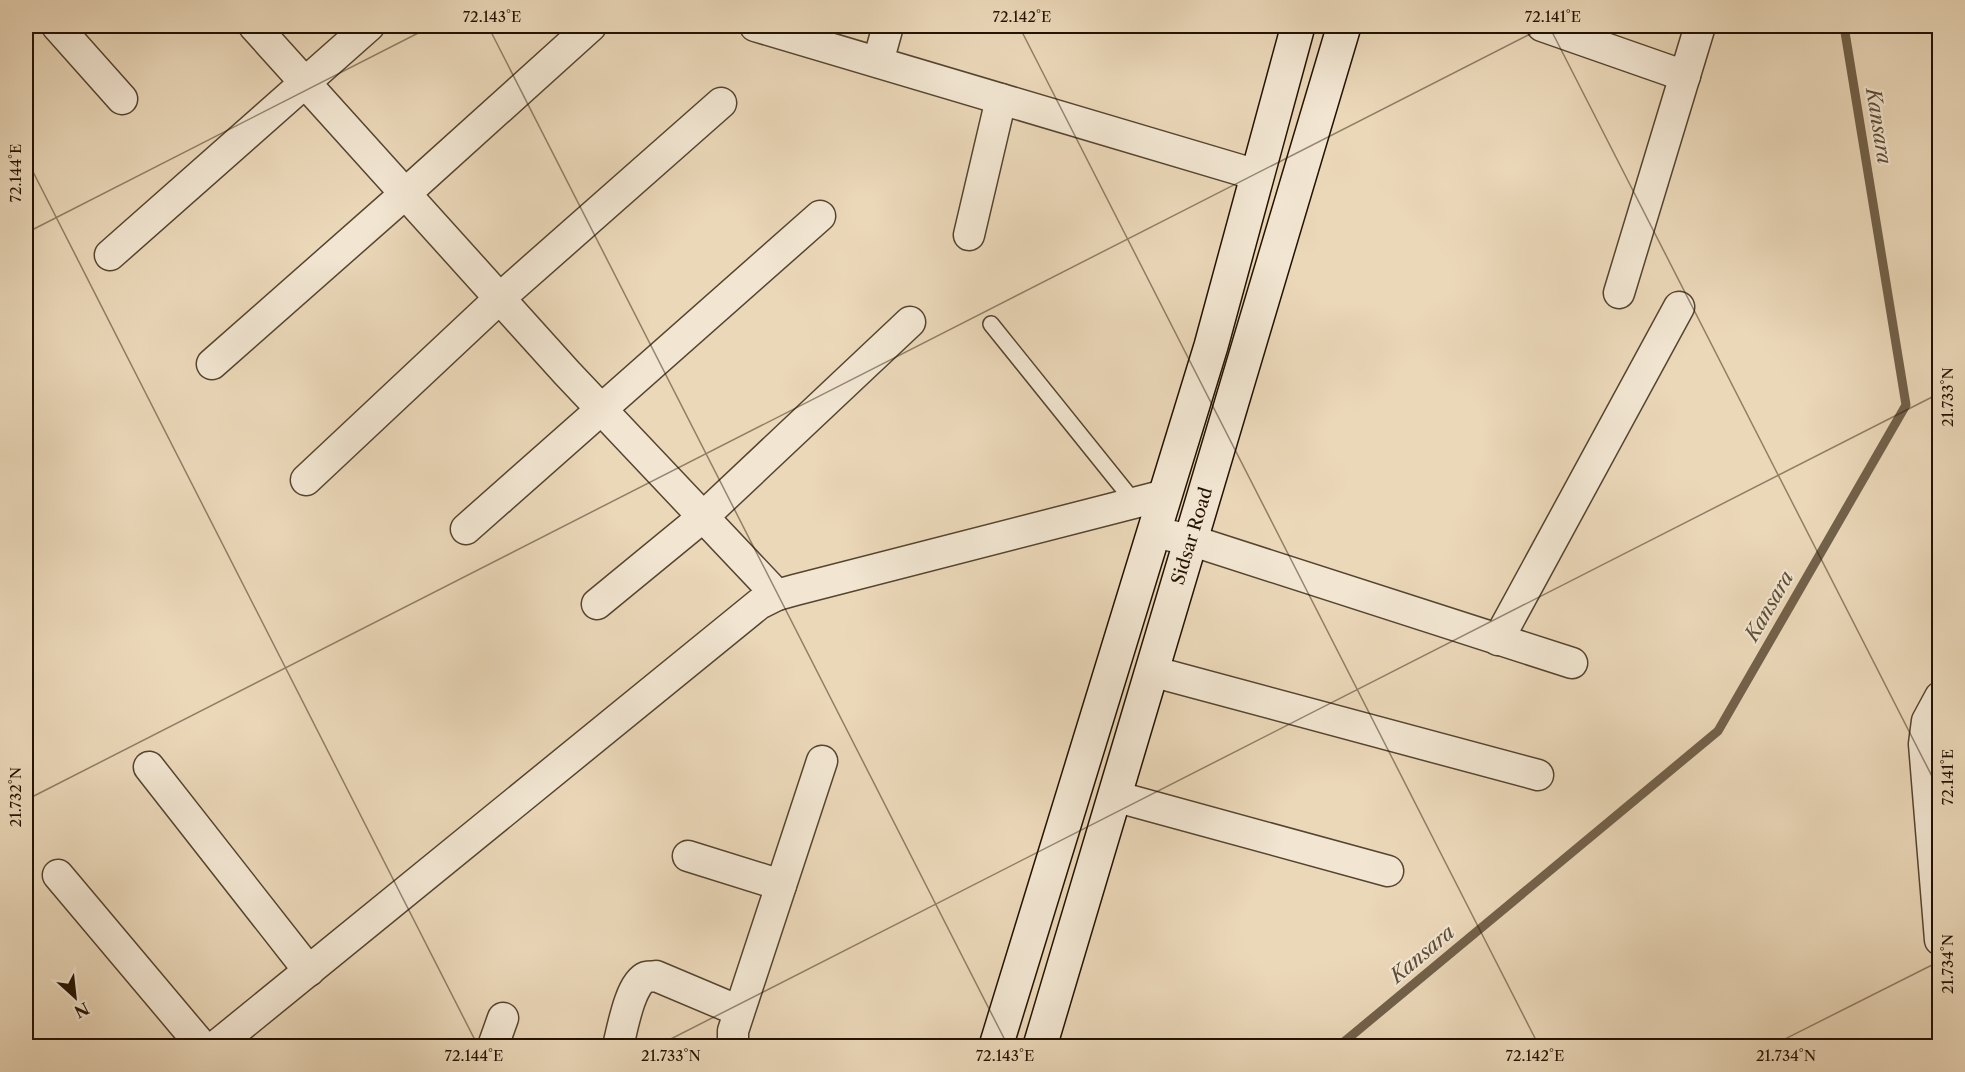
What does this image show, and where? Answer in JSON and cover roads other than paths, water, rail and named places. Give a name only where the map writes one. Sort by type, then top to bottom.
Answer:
[{"type":"main road","name":"Sidsar Road","points":[[996,1047],[1154,532],[1150,499],[1211,346],[1298,26]]},
{"type":"main road","name":"Sidsar Road","points":[[1040,1047],[1344,26]]},
{"type":"street","points":[[57,26],[122,99]]},
{"type":"street","points":[[254,26],[601,409],[777,595]]},
{"type":"street","points":[[111,255],[369,26]]},
{"type":"street","points":[[212,364],[406,194],[591,26]]},
{"type":"street","points":[[755,26],[1257,175]]},
{"type":"street","points":[[878,62],[888,26]]},
{"type":"street","points":[[1542,26],[1685,76]]},
{"type":"street","points":[[1619,294],[1700,26]]},
{"type":"street","points":[[969,235],[1001,99]]},
{"type":"street","points":[[306,480],[500,298],[721,103]]},
{"type":"street","points":[[466,529],[820,216]]},
{"type":"street","points":[[1498,640],[1679,307]]},
{"type":"street","points":[[597,604],[703,517],[910,322]]},
{"type":"street","points":[[216,1047],[759,604],[777,595],[1150,499]]},
{"type":"street","points":[[1154,532],[1190,540],[1572,663]]},
{"type":"street","points":[[1151,671],[1538,775]]},
{"type":"street","points":[[1940,697],[1927,721],[1924,744],[1940,939]]},
{"type":"street","points":[[733,1047],[733,1031],[739,1011],[822,761]]},
{"type":"street","points":[[149,767],[309,970]]},
{"type":"street","points":[[1114,796],[1388,871]]},
{"type":"street","points":[[688,856],[781,885]]},
{"type":"street","points":[[58,875],[202,1047]]},
{"type":"street","points":[[618,1047],[633,991],[646,977],[656,976],[739,1011]]},
{"type":"street","points":[[493,1047],[503,1018]]},
{"type":"lane","points":[[991,324],[1150,499]]},
{"type":"waterway","name":"Kansara","points":[[1339,1046],[1718,731],[1906,405],[1844,26]]}]
